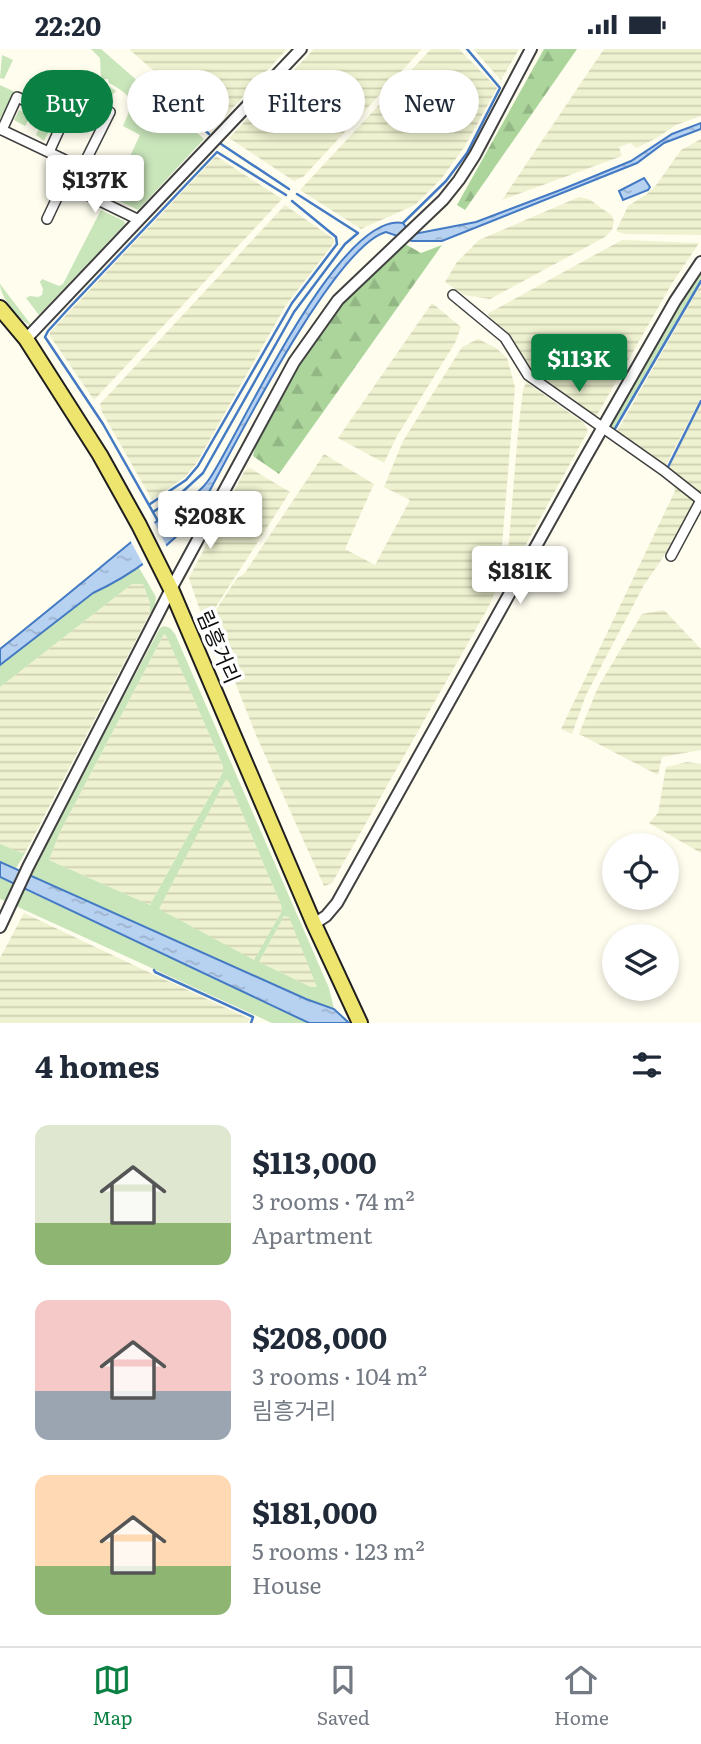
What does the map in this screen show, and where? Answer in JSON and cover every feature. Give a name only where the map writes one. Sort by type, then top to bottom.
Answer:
[{"type":"main road","name":"림흥거리","points":[[3,318],[26,339],[100,455],[157,560],[359,1023]]},
{"type":"street","points":[[26,339],[301,49]]},
{"type":"street","points":[[0,927],[18,886],[171,589],[306,341],[338,300],[443,200],[459,180],[531,49]]},
{"type":"street","points":[[21,99],[17,97],[1,129],[82,168],[100,133]]},
{"type":"street","points":[[49,152],[58,133]]},
{"type":"street","points":[[47,219],[73,164]]},
{"type":"street","points":[[63,183],[139,220]]},
{"type":"street","points":[[314,924],[326,916],[337,903],[602,429],[675,301],[701,262]]},
{"type":"street","points":[[453,295],[505,338],[528,375],[701,500],[671,556]]},
{"type":"green space","points":[[91,49],[101,49],[127,72],[127,96],[113,86],[113,70],[101,70],[100,58]]},
{"type":"green space","points":[[129,49],[287,49],[268,70],[243,70],[243,97],[229,112],[229,70],[153,70]]},
{"type":"green space","points":[[314,49],[422,49],[402,70],[379,70],[379,95],[365,110],[365,70],[294,70]]},
{"type":"green space","points":[[431,49],[459,49],[497,88],[479,121],[479,70],[411,70]]},
{"type":"green space","points":[[473,49],[519,49],[501,80]]},
{"type":"green space","points":[[544,49],[577,49],[465,210],[457,205]]},
{"type":"green space","points":[[604,49],[701,49],[701,116],[676,125],[636,148],[631,143],[619,147],[622,156],[502,200]]},
{"type":"green space","points":[[2,55],[13,60],[4,79],[0,78]]},
{"type":"green space","points":[[0,85],[15,92],[0,119]]},
{"type":"green space","points":[[379,105],[379,133],[472,133],[442,178],[415,205],[361,229],[300,190],[353,133],[365,133],[365,120]]},
{"type":"green space","points":[[19,110],[21,111],[21,124],[14,120]]},
{"type":"green space","points":[[243,123],[243,133],[344,133],[303,177],[294,181],[229,138]]},
{"type":"green space","points":[[37,133],[48,133],[44,141]]},
{"type":"green space","points":[[136,133],[197,133],[204,139],[138,210],[111,197],[140,135]]},
{"type":"green space","points":[[701,139],[701,235],[625,234],[616,231],[628,206],[657,184],[681,150]]},
{"type":"green space","points":[[216,156],[282,199],[94,400],[50,336],[50,332]]},
{"type":"green space","points":[[579,197],[589,199],[611,215],[614,221],[612,230],[605,237],[490,299],[464,295],[445,282],[457,262],[479,240]]},
{"type":"green space","points":[[285,205],[334,239],[334,243],[286,305],[196,464],[185,477],[152,500],[100,404]]},
{"type":"green space","points":[[101,210],[125,224],[39,315],[26,298],[42,295],[42,279],[59,286],[63,284]]},
{"type":"green space","points":[[622,240],[699,243],[671,285],[596,417],[592,418],[530,371],[508,336],[487,314]]},
{"type":"green space","points":[[405,244],[421,253],[442,245],[279,474],[253,456],[309,348],[344,303],[392,253]]},
{"type":"green space","points":[[701,268],[701,279],[612,431],[607,428],[679,301]]},
{"type":"green space","points":[[0,284],[32,326],[22,320],[12,308],[3,295]]},
{"type":"green space","points":[[701,284],[701,398],[665,467],[616,433]]},
{"type":"green space","points":[[432,303],[461,327],[455,343],[397,436],[384,463],[338,438]]},
{"type":"green space","points":[[478,339],[496,348],[507,358],[515,387],[499,582],[489,606],[332,883],[324,886],[256,735],[228,664],[204,622],[210,619],[237,578],[244,574],[324,454],[374,484],[345,549],[375,565],[410,500],[384,487],[403,441],[462,347]]},
{"type":"green space","points":[[526,382],[584,423],[588,431],[507,579],[518,432]]},
{"type":"green space","points":[[701,404],[701,495],[668,469]]},
{"type":"green space","points":[[250,468],[290,492],[209,617],[203,620],[189,578],[245,470]]},
{"type":"green space","points":[[673,483],[694,500],[691,509],[644,585],[586,695],[572,734],[561,729],[675,491]]},
{"type":"green space","points":[[138,566],[156,597],[154,611],[150,613],[150,603],[143,584],[132,584],[0,687],[0,665],[93,593]]},
{"type":"green space","points":[[132,584],[143,584],[150,603],[150,613],[26,851],[22,853],[6,847],[0,844],[0,687]]},
{"type":"green space","points":[[664,610],[701,649],[701,750],[662,757],[658,775],[579,734],[598,687],[642,614]]},
{"type":"green space","points":[[160,628],[170,628],[175,634],[329,988],[334,1009],[306,999],[29,875]],"holes":[[[164,634],[223,766],[223,772],[150,905],[49,860],[60,832]],[[226,779],[282,911],[254,960],[159,909]],[[284,916],[289,917],[317,987],[311,987],[259,962]]]},
{"type":"green space","points":[[164,634],[223,766],[223,772],[150,905],[49,860],[60,832]]},
{"type":"green space","points":[[687,762],[701,764],[701,853],[679,840],[679,833],[666,833],[649,823],[658,813],[666,767]]},
{"type":"green space","points":[[226,779],[282,911],[254,961],[158,909]]},
{"type":"green space","points":[[0,844],[22,853],[26,851],[15,870],[0,862]]},
{"type":"green space","points":[[0,877],[14,883],[5,901],[0,899]]},
{"type":"green space","points":[[23,889],[309,1023],[272,1023],[18,907],[15,905]]},
{"type":"green space","points":[[24,913],[250,1019],[248,1023],[0,1023],[0,958]]},
{"type":"green space","points":[[284,916],[289,916],[318,987],[311,987],[259,962]]},
{"type":"water","points":[[701,123],[701,129],[664,143],[637,163],[442,241],[412,241],[386,232],[364,246],[338,275],[311,313],[256,405],[197,514],[175,538],[149,559],[122,578],[93,593],[0,665],[0,649],[205,485],[294,328],[322,286],[350,251],[378,229],[403,223],[414,234],[476,222],[631,161],[672,134]]},
{"type":"water","points":[[644,178],[650,187],[648,190],[623,200],[619,191]]},
{"type":"water","points":[[0,862],[306,999],[334,1009],[349,1023],[309,1023],[0,877]]},
{"type":"pier","points":[[153,520],[168,549],[144,566],[130,540]]},
{"type":"waterway","points":[[403,223],[446,181],[467,153],[500,88],[467,49]]},
{"type":"waterway","points":[[221,144],[289,189]]},
{"type":"waterway","points":[[158,521],[103,424],[45,337],[69,308],[217,152],[286,195]]},
{"type":"waterway","points":[[153,512],[179,495],[203,473],[294,312],[345,244],[358,233],[297,194]]},
{"type":"waterway","points":[[150,504],[186,480],[198,466],[292,303],[337,244],[336,237],[292,201]]},
{"type":"waterway","points":[[613,432],[701,281]]},
{"type":"waterway","points":[[668,467],[701,401]]},
{"type":"waterway","points":[[154,970],[253,1017],[251,1023]]}]
